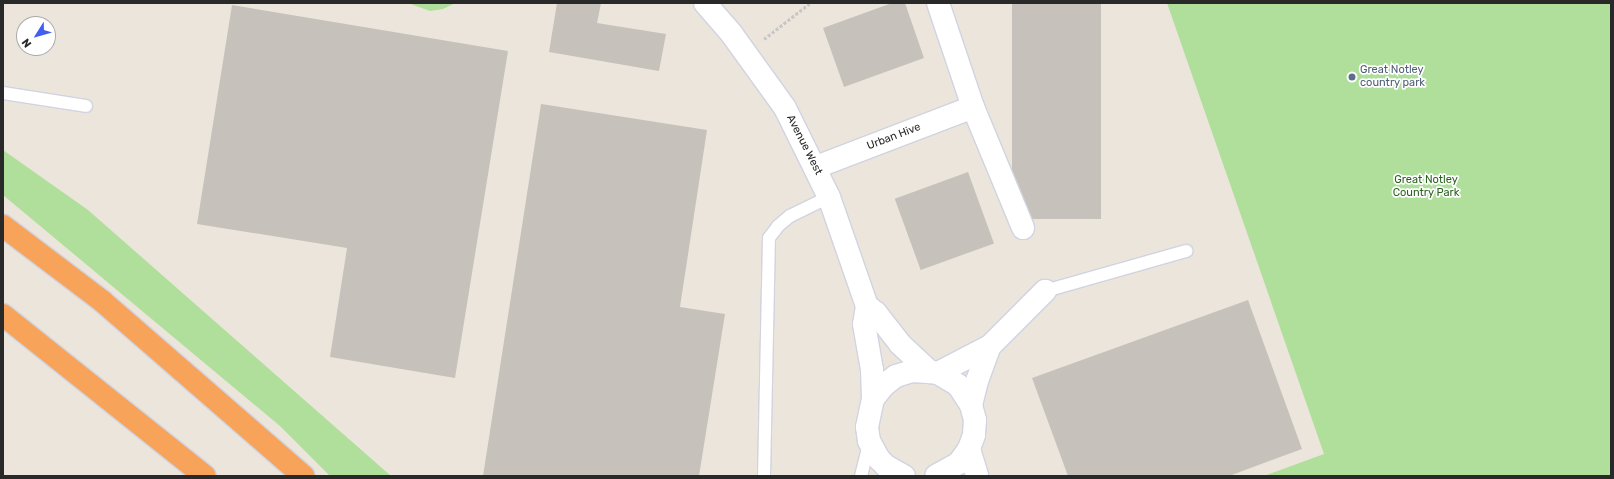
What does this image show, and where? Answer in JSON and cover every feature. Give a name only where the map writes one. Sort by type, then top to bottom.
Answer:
[{"type":"highway","points":[[3,226],[102,301],[303,476]]},
{"type":"highway","points":[[3,315],[205,476]]},
{"type":"street","name":"Avenue West","points":[[705,3],[727,27],[767,81],[797,128],[829,197],[867,306],[864,324],[872,370],[873,399]]},
{"type":"street","points":[[938,3],[973,106],[1023,228]]},
{"type":"street","name":"Urban Hive","points":[[816,167],[973,106]]},
{"type":"street","points":[[904,476],[886,466],[873,450],[869,441],[867,420],[873,399],[883,386],[896,376],[912,371],[934,372],[990,346],[1045,291]]},
{"type":"street","name":"Avenue West","points":[[867,306],[876,313],[900,344],[934,372],[958,385],[972,405]]},
{"type":"street","points":[[936,476],[959,463],[969,449],[974,435],[975,420],[972,405],[977,381],[990,346]]},
{"type":"street","points":[[969,449],[977,476]]},
{"type":"lane","points":[[3,93],[86,106]]},
{"type":"lane","points":[[764,476],[769,238],[778,226],[790,216],[829,197]]},
{"type":"lane","points":[[1045,291],[1186,251]]},
{"type":"lane","points":[[861,476],[869,441]]},
{"type":"path","points":[[759,34],[764,39],[810,3]]},
{"type":"green space","points":[[408,3],[455,3],[443,9],[430,11]]},
{"type":"green space","name":"Great Notley Country Park","points":[[1167,3],[1611,3],[1611,476],[1264,476],[1324,454]]},
{"type":"green space","points":[[3,150],[88,210],[391,476],[330,476],[280,426],[3,195]]},
{"type":"building","points":[[557,3],[601,3],[597,23],[666,34],[659,71],[549,52]]},
{"type":"building","points":[[892,3],[905,3],[924,58],[844,87],[823,28]]},
{"type":"building","points":[[1012,3],[1101,3],[1101,219],[1012,219]]},
{"type":"building","points":[[232,5],[508,51],[455,378],[330,357],[347,248],[197,224]]},
{"type":"building","points":[[541,104],[707,130],[680,307],[725,314],[699,476],[483,476]]},
{"type":"building","points":[[968,172],[994,243],[921,270],[895,199]]},
{"type":"building","points":[[1248,300],[1302,449],[1229,476],[1068,476],[1032,378]]},
{"type":"place","name":"Great Notley country park","points":[[1352,77]]}]
